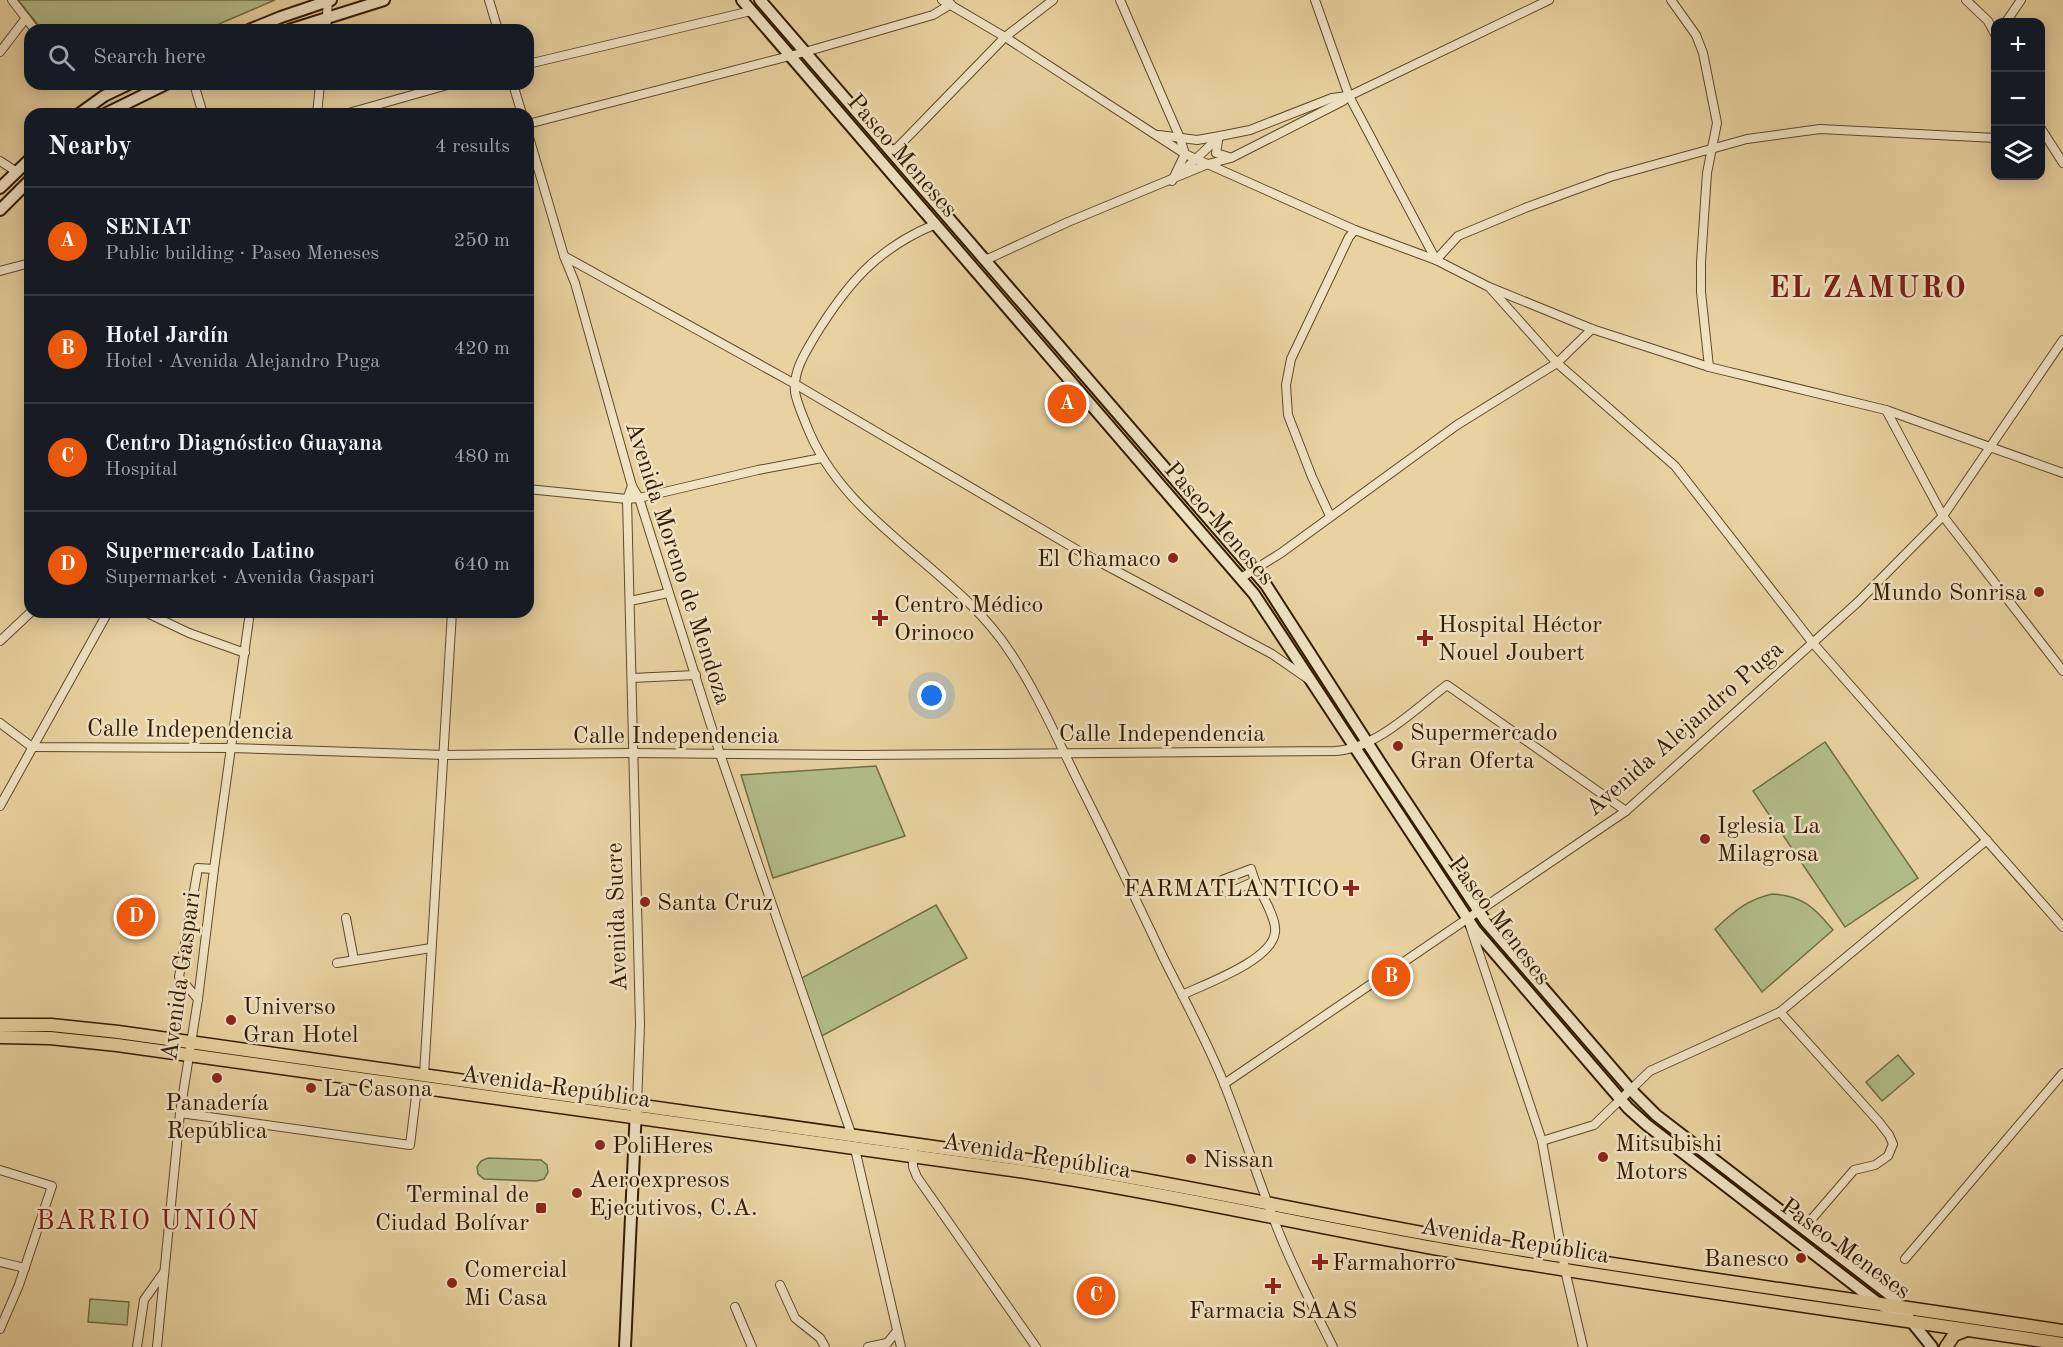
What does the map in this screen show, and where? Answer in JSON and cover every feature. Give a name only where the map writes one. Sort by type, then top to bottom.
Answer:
[{"type":"main road","name":"Avenida República","points":[[0,1025],[51,1025],[417,1088],[852,1136],[913,1150],[1360,1235],[1707,1293],[2063,1344]]},
{"type":"main road","name":"Avenida República","points":[[0,1037],[56,1038],[191,1049],[423,1075],[855,1149],[913,1150],[1076,1167],[1339,1218],[1563,1256],[1720,1282],[2063,1331]]},
{"type":"main road","points":[[1946,1347],[1954,1335],[1970,1330]]},
{"type":"street","points":[[12,0],[30,24]]},
{"type":"street","points":[[263,24],[329,0],[326,24]]},
{"type":"street","points":[[307,24],[384,0]]},
{"type":"street","points":[[489,0],[496,24]]},
{"type":"street","name":"Paseo Meneses","points":[[742,0],[1241,578],[1268,613],[1312,682],[1498,937],[1630,1090],[1656,1114],[1890,1295],[1912,1322]]},
{"type":"street","name":"Paseo Meneses","points":[[760,0],[1254,571],[1280,605],[1360,746],[1467,919],[1487,946],[1620,1099],[1647,1125],[1879,1304],[1912,1322]]},
{"type":"street","points":[[942,0],[951,3],[1005,36],[1185,154],[1355,230],[1436,260],[1489,286],[1592,329],[1709,367],[1886,410],[2063,473]]},
{"type":"street","points":[[891,150],[897,148],[1005,36],[1053,0]]},
{"type":"street","points":[[1120,0],[1185,154],[1172,181]]},
{"type":"street","points":[[1315,0],[1349,96],[1436,260]]},
{"type":"street","points":[[983,259],[1209,164],[1231,158],[1349,96],[1537,3],[1549,0]]},
{"type":"street","points":[[1671,0],[1696,35],[1703,53],[1718,123],[1707,173],[1701,262],[1701,292],[1709,367]]},
{"type":"street","points":[[1966,0],[1988,21],[1991,27]]},
{"type":"street","points":[[2009,18],[2021,0]]},
{"type":"street","points":[[534,122],[805,52],[933,15],[951,3]]},
{"type":"street","points":[[534,63],[751,11]]},
{"type":"street","points":[[0,52],[26,18]]},
{"type":"street","points":[[87,108],[116,90]]},
{"type":"street","points":[[117,108],[154,90]]},
{"type":"street","points":[[196,90],[201,108]]},
{"type":"street","points":[[318,108],[319,90]]},
{"type":"street","points":[[366,108],[430,90]]},
{"type":"street","points":[[515,90],[520,108]]},
{"type":"street","points":[[1155,135],[1197,140],[1250,130],[1332,98],[1349,96]]},
{"type":"street","points":[[1155,135],[1167,131],[1170,125],[1170,114]]},
{"type":"street","points":[[1436,260],[1458,236],[1525,208],[1610,177],[1746,139],[1820,129],[1991,138]]},
{"type":"street","points":[[1220,136],[1215,149],[1216,153],[1231,158]]},
{"type":"street","points":[[1172,181],[1220,136]]},
{"type":"street","points":[[2045,141],[2063,163]]},
{"type":"street","name":"Avenida Moreno de Mendoza","points":[[534,154],[564,256],[575,283],[632,486],[639,498],[720,754],[852,1136]]},
{"type":"street","points":[[0,161],[17,172]]},
{"type":"street","points":[[0,188],[24,165]]},
{"type":"street","points":[[0,210],[24,186]]},
{"type":"street","points":[[936,224],[916,232],[896,246],[867,267],[846,288],[797,370],[796,395],[801,411],[812,439],[836,478],[868,513],[983,616],[1002,639],[1023,671],[1224,1084],[1292,1262],[1333,1347]]},
{"type":"street","points":[[1330,516],[1288,415],[1286,385],[1292,359],[1349,237],[1355,230]]},
{"type":"street","points":[[564,256],[795,384],[1079,550],[1272,654],[1312,682]]},
{"type":"street","points":[[0,271],[24,265]]},
{"type":"street","points":[[1489,286],[1557,363],[1675,466],[1812,642],[2063,927]]},
{"type":"street","points":[[1241,578],[1254,571],[1457,425],[1557,363],[1592,329]]},
{"type":"street","name":"Avenida Alejandro Puga","points":[[1224,1084],[1626,811],[1857,602],[1943,516],[2063,340]]},
{"type":"street","points":[[1886,410],[1943,516],[2063,671]]},
{"type":"street","points":[[534,490],[627,499],[639,498],[758,470],[822,458]]},
{"type":"street","name":"Avenida Sucre","points":[[625,1347],[640,1024],[627,499],[632,486]]},
{"type":"street","points":[[630,602],[668,593]]},
{"type":"street","points":[[0,641],[25,618]]},
{"type":"street","points":[[0,806],[105,618]]},
{"type":"street","points":[[158,618],[189,633],[245,653]]},
{"type":"street","name":"Avenida Gaspari","points":[[157,1347],[180,1113],[198,999],[249,618]]},
{"type":"street","points":[[423,1075],[445,755],[452,618]]},
{"type":"street","points":[[632,678],[696,675]]},
{"type":"street","points":[[1360,746],[1447,685],[1626,811]]},
{"type":"street","points":[[0,723],[32,747]]},
{"type":"street","name":"Calle Independencia","points":[[32,747],[230,748],[445,755],[1335,751],[1360,746]]},
{"type":"street","points":[[1542,1141],[1594,1125],[1650,1071],[1780,1012],[1987,840]]},
{"type":"street","points":[[198,999],[179,977],[198,867],[214,869]]},
{"type":"street","points":[[1182,995],[1251,962],[1273,941],[1276,930],[1272,916],[1255,881]]},
{"type":"street","points":[[346,918],[354,960]]},
{"type":"street","points":[[1467,919],[1542,1141],[1565,1270],[1583,1347]]},
{"type":"street","points":[[337,963],[431,948]]},
{"type":"street","points":[[1780,1012],[1879,1122],[1893,1144],[1888,1156],[1875,1165],[1854,1170],[1803,1228]]},
{"type":"street","points":[[1905,1259],[2063,1073]]},
{"type":"street","points":[[180,1113],[410,1145],[417,1088]]},
{"type":"street","points":[[855,1149],[901,1347]]},
{"type":"street","points":[[913,1150],[914,1170],[921,1183],[1036,1347]]},
{"type":"street","points":[[0,1170],[52,1186],[25,1268],[0,1329]]},
{"type":"street","points":[[0,1262],[25,1268]]},
{"type":"street","points":[[137,1347],[144,1300],[164,1271]]},
{"type":"street","points":[[780,1285],[795,1318],[820,1338],[825,1347]]},
{"type":"street","points":[[735,1307],[752,1347]]},
{"type":"street","points":[[1912,1322],[1932,1347]]},
{"type":"street","points":[[868,1347],[886,1345],[897,1331]]},
{"type":"green space","points":[[18,0],[275,0],[219,24],[37,24]]},
{"type":"green space","points":[[1825,742],[1918,878],[1845,927],[1753,791]]},
{"type":"green space","points":[[876,766],[905,836],[773,878],[741,775]]},
{"type":"green space","points":[[1772,894],[1792,897],[1807,904],[1833,930],[1762,992],[1715,929],[1748,903]]},
{"type":"green space","points":[[936,905],[967,958],[818,1038],[798,980]]},
{"type":"green space","points":[[1898,1055],[1914,1074],[1882,1101],[1866,1082]]},
{"type":"green space","points":[[488,1158],[541,1160],[547,1165],[548,1172],[544,1179],[537,1181],[484,1179],[478,1174],[477,1167],[481,1161]]},
{"type":"green space","points":[[90,1299],[129,1302],[127,1325],[88,1322]]},
{"type":"place","name":"SENIAT","points":[[1067,404]]},
{"type":"place","name":"El Chamaco","points":[[1173,558]]},
{"type":"place","name":"Mundo Sonrisa","points":[[2039,592]]},
{"type":"place","name":"Centro Médico Orinoco","points":[[880,618]]},
{"type":"place","name":"Hospital Héctor Nouel Joubert","points":[[1425,638]]},
{"type":"place","name":"Supermercado Gran Oferta","points":[[1398,746]]},
{"type":"place","name":"Iglesia La Milagrosa","points":[[1705,839]]},
{"type":"place","name":"FARMATLANTICO","points":[[1351,888]]},
{"type":"place","name":"Santa Cruz","points":[[645,902]]},
{"type":"place","name":"Supermercado Latino","points":[[136,917]]},
{"type":"place","name":"Hotel Jardín","points":[[1391,977]]},
{"type":"place","name":"Universo Gran Hotel","points":[[231,1020]]},
{"type":"place","name":"Panadería República","points":[[217,1078]]},
{"type":"place","name":"La Casona","points":[[311,1088]]},
{"type":"place","name":"PoliHeres","points":[[600,1145]]},
{"type":"place","name":"Mitsubishi Motors","points":[[1603,1157]]},
{"type":"place","name":"Nissan","points":[[1191,1159]]},
{"type":"place","name":"Aeroexpresos Ejecutivos, C.A.","points":[[577,1193]]},
{"type":"place","name":"Terminal de Ciudad Bolívar","points":[[541,1208]]},
{"type":"place","name":"Banesco","points":[[1801,1258]]},
{"type":"place","name":"Farmahorro","points":[[1320,1262]]},
{"type":"place","name":"Comercial Mi Casa","points":[[452,1283]]},
{"type":"place","name":"Farmacia SAAS","points":[[1273,1286]]},
{"type":"place","name":"Centro Diagnóstico Guayana","points":[[1096,1296]]},
{"type":"district","name":"EL ZAMURO","points":[[1868,287]]},
{"type":"district","name":"BARRIO UNIÓN","points":[[148,1220]]}]
